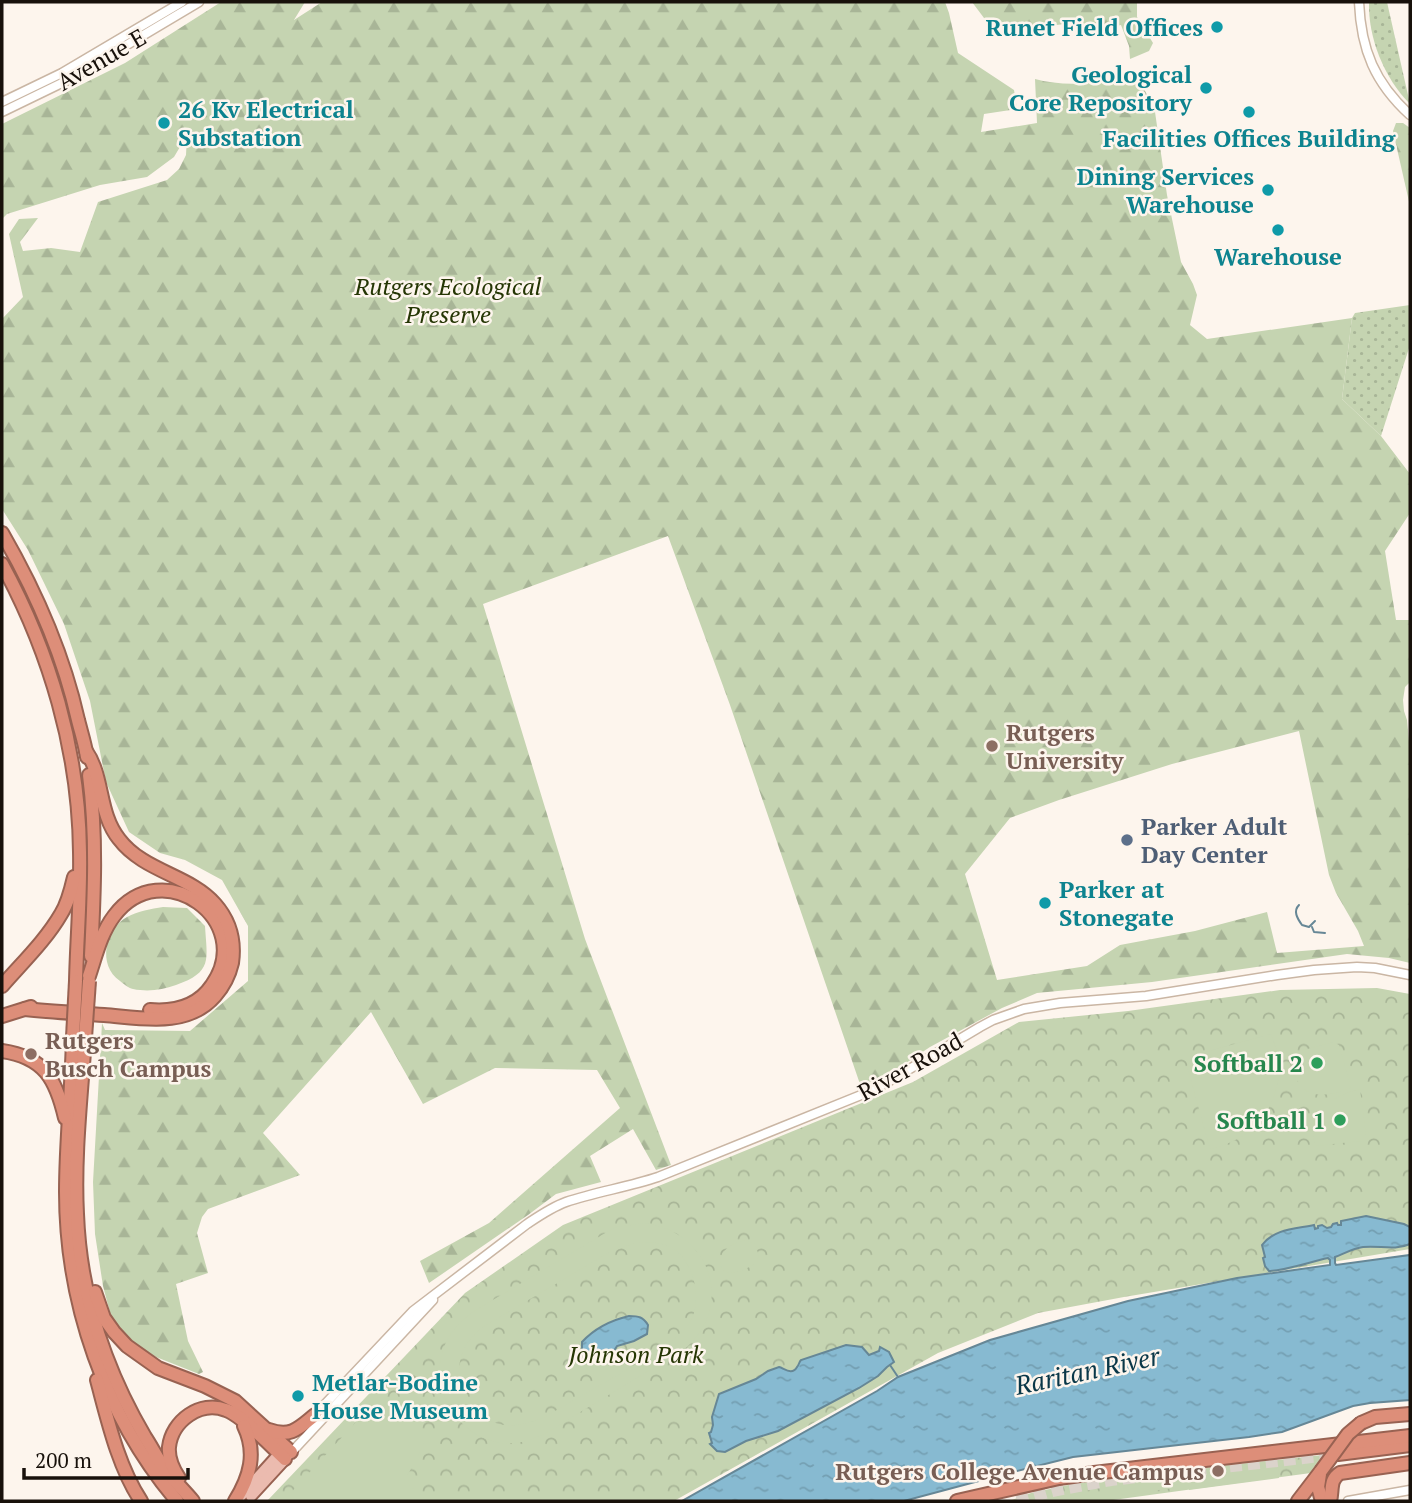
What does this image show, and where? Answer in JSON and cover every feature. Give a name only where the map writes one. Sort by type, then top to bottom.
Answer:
[{"type":"highway","points":[[2,533],[29,583],[54,639],[73,696],[86,751],[93,808],[95,858],[68,1132],[66,1191],[71,1259],[86,1330],[162,1466],[194,1501]]},
{"type":"highway","points":[[2,564],[31,623],[57,696],[73,773],[80,853],[85,979]]},
{"type":"highway","points":[[25,1009],[120,1017],[176,1018],[195,1012],[213,999],[226,980],[231,966],[232,939],[216,904],[197,890],[138,858],[115,835],[105,813],[92,760],[86,751]]},
{"type":"highway","points":[[2,986],[61,914],[80,853]]},
{"type":"highway","points":[[2,1016],[38,1005],[162,1011],[187,1006],[205,994],[216,979],[223,958],[222,935],[214,917],[196,900],[172,890],[148,892],[127,902],[113,916],[85,979]]},
{"type":"highway","points":[[79,1038],[76,1165],[78,1231],[97,1349],[93,1365],[111,1408],[130,1485],[141,1501]]},
{"type":"highway","points":[[2,1051],[31,1060],[47,1073],[56,1086],[68,1132]]},
{"type":"highway","points":[[78,1231],[104,1318],[127,1346],[158,1368],[235,1401],[267,1430],[285,1453]]},
{"type":"highway","points":[[111,1408],[177,1501]]},
{"type":"highway","points":[[194,1501],[172,1468],[169,1449],[178,1425],[197,1409],[226,1410],[285,1453]]},
{"type":"highway","points":[[267,1430],[293,1432],[315,1415]]},
{"type":"highway","points":[[1298,1501],[1314,1486],[1321,1471],[1348,1434],[1360,1423],[1376,1417],[1410,1415]]},
{"type":"highway","points":[[236,1501],[245,1486],[251,1465],[251,1439],[241,1419]]},
{"type":"highway","points":[[957,1501],[1059,1478],[1410,1436]]},
{"type":"highway","points":[[1338,1454],[1410,1445]]},
{"type":"highway","points":[[1330,1501],[1332,1481],[1338,1474],[1410,1463]]},
{"type":"highway","points":[[990,1501],[1059,1478]]},
{"type":"highway","points":[[1314,1486],[1322,1501]]},
{"type":"main road","name":"River Road","points":[[236,1501],[285,1453]]},
{"type":"main road","name":"River Road","points":[[246,1501],[285,1453]]},
{"type":"street","name":"Avenue E","points":[[2,102],[62,73],[182,2]]},
{"type":"street","name":"Avenue E","points":[[2,112],[68,80],[198,2]]},
{"type":"street","points":[[1359,2],[1363,36],[1374,72],[1391,96],[1410,115]]},
{"type":"street","name":"River Road","points":[[285,1453],[315,1415],[413,1311],[546,1211],[565,1203],[658,1177],[871,1091],[986,1023],[1024,1009],[1060,1003],[1146,996],[1314,970],[1357,967],[1410,975]]},
{"type":"street","name":"River Road","points":[[285,1453],[447,1285]]},
{"type":"street","points":[[1348,1501],[1410,1490]]},
{"type":"green space","name":"Rutgers Ecological Preserve","points":[[221,2],[305,2],[294,20],[322,2],[945,2],[958,53],[1014,90],[1017,109],[984,114],[981,132],[1037,123],[1035,79],[1072,84],[1139,78],[1155,112],[1167,195],[1181,262],[1197,295],[1190,325],[1207,339],[1352,318],[1342,399],[1381,436],[1410,474],[1410,513],[1385,551],[1396,620],[1410,620],[1410,682],[1405,687],[1403,700],[1410,753],[1410,963],[1347,954],[1152,982],[1037,993],[1002,1008],[861,1087],[730,705],[668,536],[483,604],[585,939],[671,1165],[656,1170],[633,1129],[590,1156],[601,1182],[556,1194],[429,1283],[420,1261],[489,1223],[620,1108],[597,1070],[495,1068],[423,1104],[371,1012],[263,1133],[300,1175],[208,1209],[202,1217],[197,1233],[208,1273],[176,1284],[188,1341],[203,1372],[199,1374],[156,1357],[138,1346],[113,1324],[103,1286],[95,1234],[93,1182],[102,1023],[105,1030],[190,1031],[248,981],[248,926],[222,880],[185,860],[160,853],[129,832],[106,782],[90,701],[64,624],[28,550],[2,509],[2,319],[23,297],[9,234],[19,219],[38,218],[20,242],[23,251],[51,248],[80,252],[98,202],[167,180],[179,169],[186,155],[187,135],[174,157],[147,177],[100,185],[7,214],[2,219],[2,124],[125,63]],"holes":[[[1299,731],[1329,875],[1364,946],[1277,953],[1267,912],[1195,931],[1120,945],[1087,966],[997,980],[965,874],[1010,818],[1172,764]]]},
{"type":"green space","points":[[972,2],[1137,2],[1137,17],[1153,43],[1149,51],[1130,59],[1129,46],[1121,25],[1097,30],[1074,23],[1030,28],[987,22]]},
{"type":"green space","points":[[1369,2],[1387,2],[1410,104],[1392,82],[1379,57],[1371,29]]},
{"type":"green space","points":[[1396,123],[1403,123],[1410,128],[1410,206],[1393,131]]},
{"type":"green space","points":[[1410,305],[1410,345],[1381,436],[1342,399],[1352,318],[1355,313]]},
{"type":"green space","points":[[163,907],[187,908],[205,926],[205,963],[196,975],[176,985],[155,990],[131,988],[113,974],[108,966],[106,957],[109,938],[119,923],[127,917]]},
{"type":"green space","name":"Johnson Park","points":[[1377,988],[1410,994],[1410,1249],[1038,1313],[938,1353],[674,1501],[267,1501],[465,1293],[563,1225],[913,1082],[1019,1022],[1128,1011],[1280,990]]},
{"type":"green space","points":[[1271,1034],[1281,1069],[1267,1111],[1252,1129],[1243,1135],[1210,1149],[1187,1066],[1194,1055]]},
{"type":"green space","name":"Softball 2","points":[[1333,1042],[1339,1045],[1351,1088],[1326,1094],[1308,1092],[1296,1079],[1289,1054]]},
{"type":"green space","name":"Softball 1","points":[[1360,1089],[1366,1136],[1360,1141],[1315,1146],[1313,1134],[1318,1115],[1331,1101]]},
{"type":"green space","points":[[645,1223],[667,1229],[685,1240],[699,1254],[708,1272],[712,1290],[710,1310],[702,1329],[687,1347],[562,1424],[534,1438],[515,1443],[497,1442],[481,1437],[467,1428],[446,1401],[441,1384],[443,1350],[452,1332],[476,1310],[617,1227]],"holes":[[[653,1242],[669,1246],[679,1253],[694,1279],[695,1309],[689,1323],[674,1339],[661,1350],[541,1419],[518,1425],[504,1425],[492,1422],[472,1407],[461,1385],[460,1361],[471,1338],[481,1328],[610,1252],[635,1243]]]},
{"type":"green space","points":[[746,1240],[755,1244],[759,1256],[756,1261],[743,1270],[726,1272],[720,1262],[726,1249]]},
{"type":"green space","points":[[379,1397],[424,1444],[404,1482],[429,1501],[283,1501]]},
{"type":"green space","points":[[1323,1455],[1311,1473],[1106,1501],[1009,1501],[1031,1493],[1087,1481]]},
{"type":"green space","points":[[1277,1460],[1279,1478],[1189,1490],[1188,1470]]},
{"type":"green space","points":[[1172,1476],[1174,1488],[1122,1495],[1120,1481]]},
{"type":"water","name":"Raritan River","points":[[1366,1216],[1410,1227],[1410,1244],[1360,1248],[1335,1257],[1335,1263],[1410,1255],[1410,1400],[1353,1406],[1282,1432],[1073,1457],[904,1501],[682,1501],[898,1377],[990,1340],[1128,1301],[1237,1278],[1330,1265],[1328,1258],[1269,1271],[1265,1266],[1262,1245],[1285,1231],[1314,1225],[1315,1229],[1322,1225],[1327,1228],[1337,1223],[1341,1225],[1341,1221]]},
{"type":"water","points":[[629,1316],[644,1320],[648,1325],[647,1334],[617,1346],[612,1354],[600,1363],[590,1361],[582,1353],[582,1342],[592,1333]]},
{"type":"water","points":[[846,1345],[862,1347],[869,1355],[879,1351],[880,1347],[889,1352],[894,1362],[859,1388],[778,1431],[746,1441],[725,1452],[717,1451],[710,1444],[709,1433],[719,1394],[779,1367],[793,1371],[801,1360]]},
{"type":"waterway","points":[[1299,905],[1296,912],[1302,925],[1309,927],[1315,921]]},
{"type":"waterway","points":[[1312,927],[1314,932],[1325,933]]},
{"type":"waterway","points":[[890,1365],[898,1377]]},
{"type":"tunnel","points":[[1017,1501],[1052,1491],[1111,1480],[1338,1454]]},
{"type":"place","name":"Runet Field Offices","points":[[1217,27]]},
{"type":"place","name":"Geological Core Repository","points":[[1206,88]]},
{"type":"place","name":"Facilities Offices Building","points":[[1249,112]]},
{"type":"place","name":"26 Kv Electrical Substation","points":[[164,123]]},
{"type":"place","name":"Dining Services Warehouse","points":[[1268,190]]},
{"type":"place","name":"Warehouse","points":[[1278,230]]},
{"type":"place","name":"Rutgers University","points":[[992,746]]},
{"type":"place","name":"Parker Adult Day Center","points":[[1127,840]]},
{"type":"place","name":"Parker at Stonegate","points":[[1045,903]]},
{"type":"place","name":"Rutgers Busch Campus","points":[[31,1054]]},
{"type":"place","name":"Softball 2","points":[[1317,1063]]},
{"type":"place","name":"Softball 1","points":[[1340,1120]]},
{"type":"place","name":"Metlar-Bodine House Museum","points":[[298,1396]]},
{"type":"place","name":"Rutgers College Avenue Campus","points":[[1218,1471]]}]
